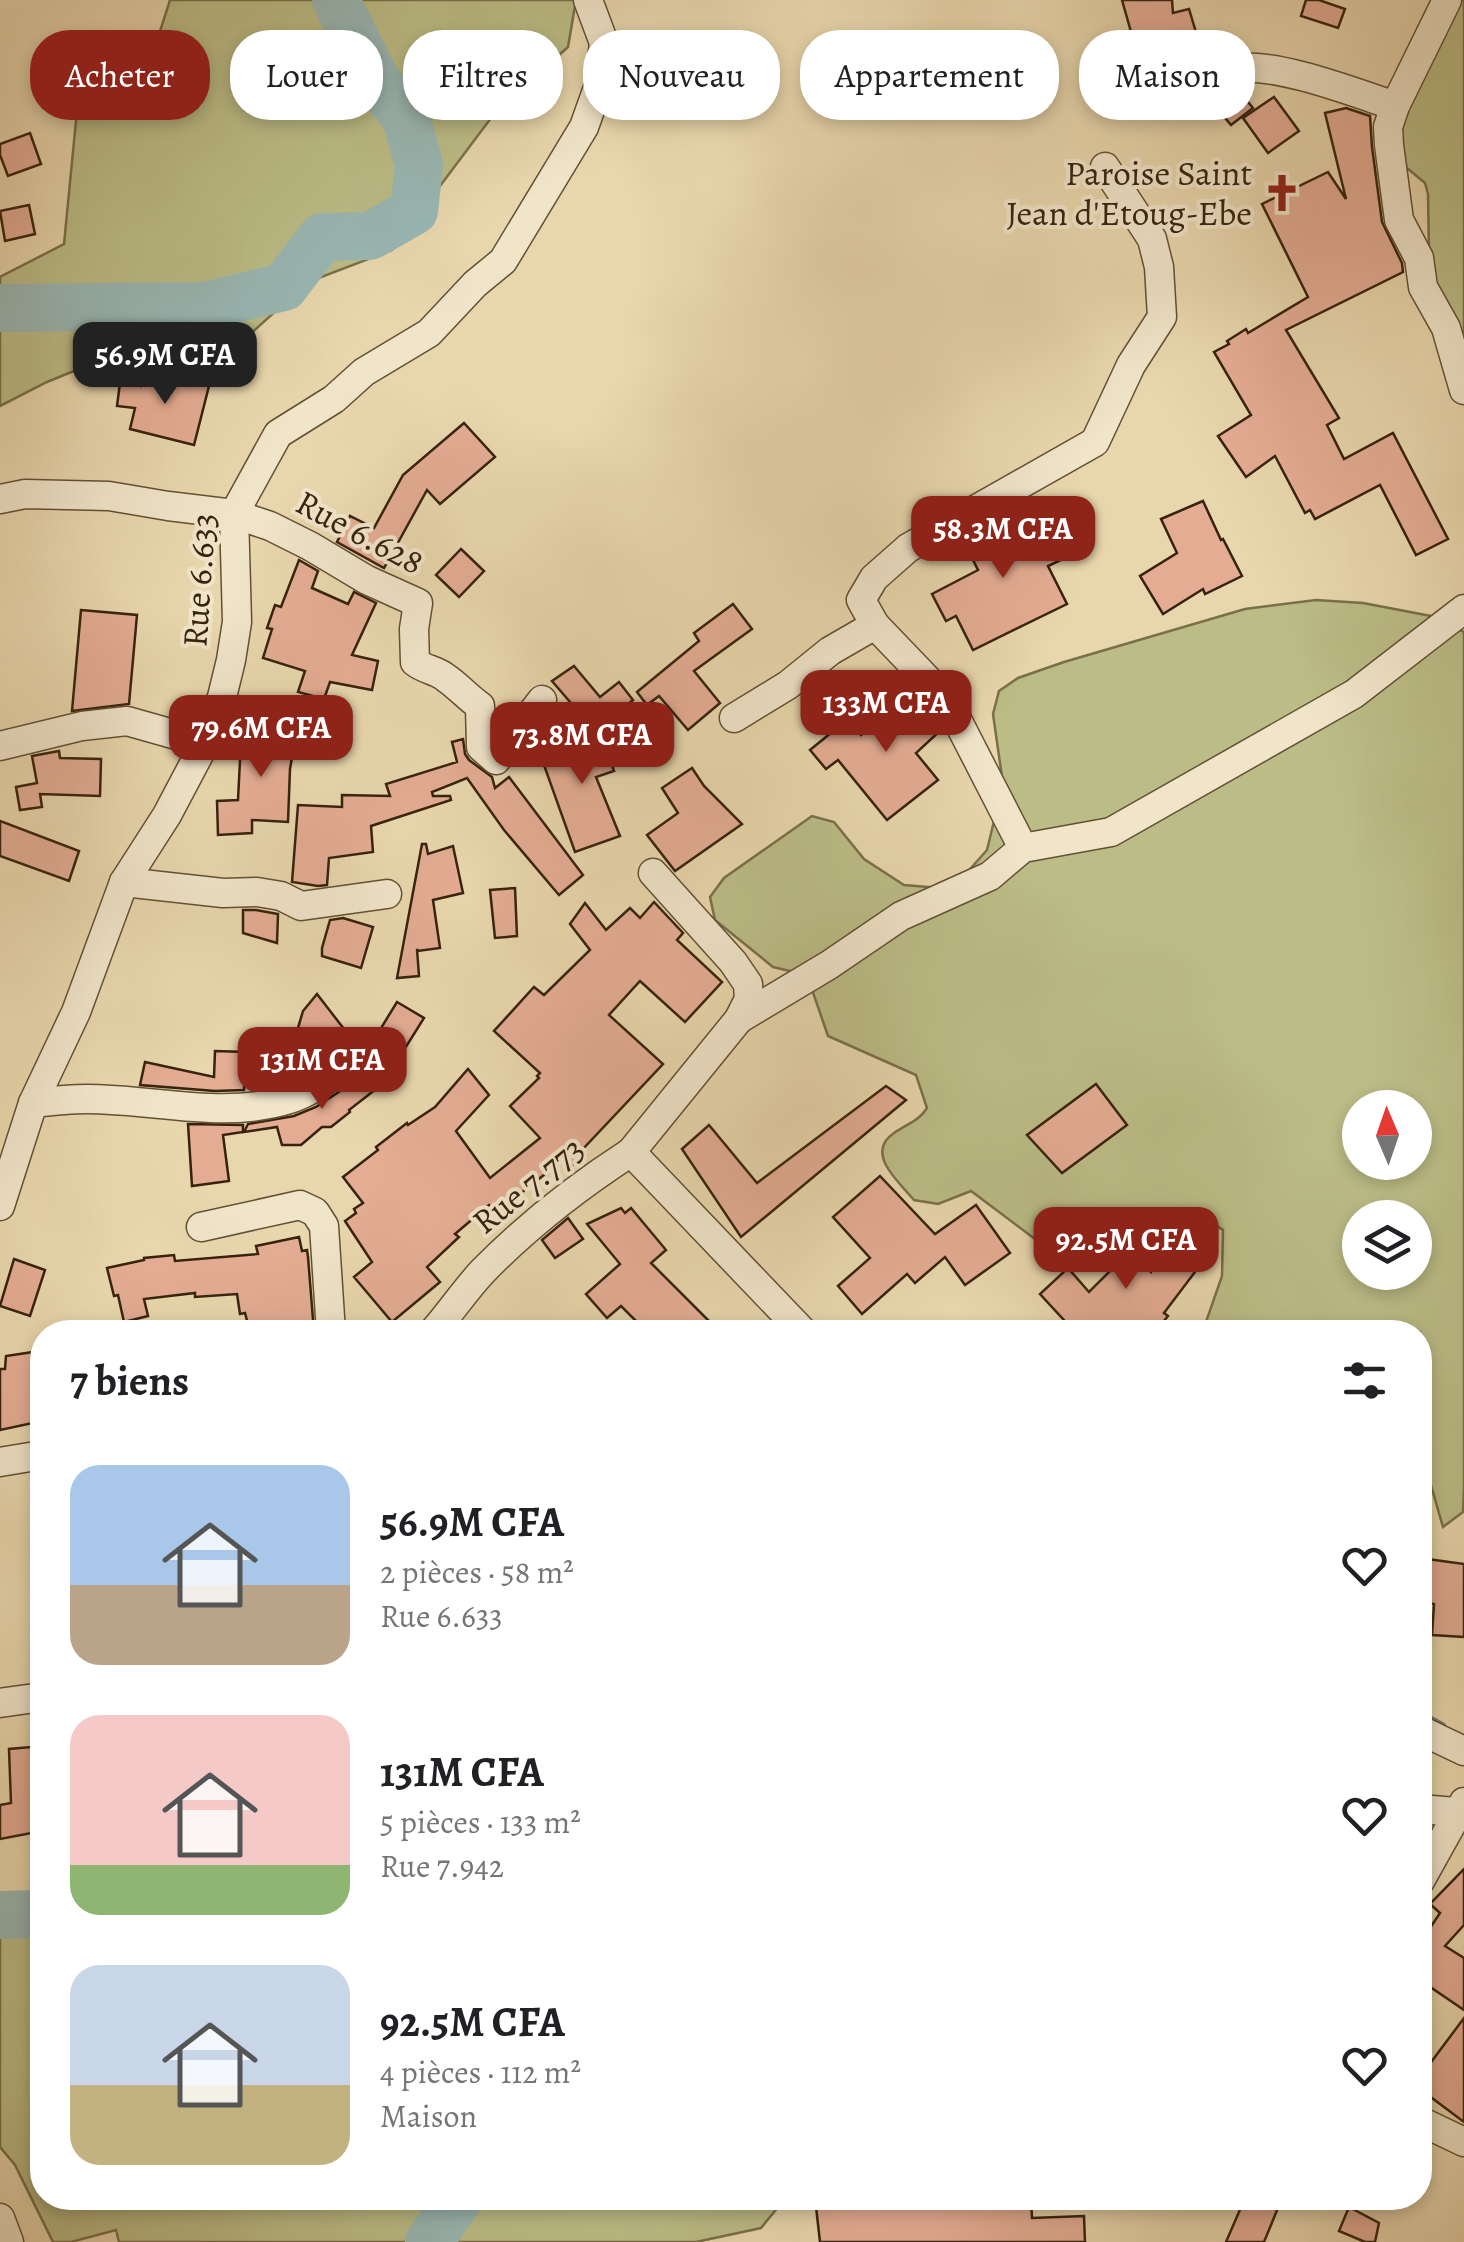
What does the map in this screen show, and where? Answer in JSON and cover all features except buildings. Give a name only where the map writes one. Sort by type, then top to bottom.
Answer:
[{"type":"street","name":"Rue 6.633","points":[[0,1206],[32,1103],[76,1012],[124,882],[167,815],[205,742],[222,696],[237,622],[234,514],[278,434],[334,400],[364,372],[429,333],[475,284],[503,261],[584,128],[600,85],[604,43],[588,0]]},
{"type":"street","points":[[1447,0],[1395,106],[1388,128],[1388,145],[1399,220],[1418,258],[1423,287],[1446,328],[1464,390]]},
{"type":"street","points":[[1255,69],[1314,80],[1395,106]]},
{"type":"street","points":[[1023,848],[947,700],[876,625],[861,600],[874,578],[908,548],[1095,442],[1131,365],[1162,317],[1159,267],[1152,240],[1105,167]]},
{"type":"street","points":[[0,499],[25,494],[109,496],[234,514]]},
{"type":"street","name":"Rue 6.628","points":[[234,514],[270,526],[366,580],[418,603],[415,662],[442,674],[480,706],[482,747],[496,760],[542,700]]},
{"type":"street","points":[[739,1019],[901,916],[990,876],[1023,848],[1111,832],[1354,694],[1464,609]]},
{"type":"street","points":[[734,718],[788,685],[830,651],[876,625]]},
{"type":"street","points":[[0,746],[82,726],[126,721],[205,742]]},
{"type":"street","points":[[631,1152],[739,1019],[749,1000],[748,984],[734,962],[652,873]]},
{"type":"street","points":[[124,882],[223,893],[257,892],[281,896],[301,906],[387,894]]},
{"type":"street","points":[[32,1103],[89,1099],[198,1109],[260,1106],[294,1098],[357,1058]]},
{"type":"street","name":"Rue 7.773","points":[[443,1320],[527,1228],[587,1180],[631,1152],[791,1320]]},
{"type":"street","points":[[201,1228],[300,1206],[315,1212],[324,1226],[329,1320]]},
{"type":"street","points":[[0,1462],[30,1457]]},
{"type":"street","points":[[0,1704],[30,1699]]},
{"type":"street","points":[[1432,1736],[1464,1751]]},
{"type":"street","points":[[1432,1808],[1460,1807]]},
{"type":"street","points":[[1432,1859],[1460,1807]]},
{"type":"street","points":[[1432,2127],[1464,2142]]},
{"type":"street","points":[[0,2218],[9,2242]]},
{"type":"green space","points":[[170,0],[576,0],[568,47],[563,51],[563,30],[403,30],[403,120],[490,120],[392,250],[308,282],[237,346],[130,348],[0,406],[0,277],[64,244],[76,120],[210,120],[210,30],[160,30]]},
{"type":"green space","points":[[1455,0],[1464,0],[1464,358],[1430,310],[1425,183],[1390,154],[1395,94]]},
{"type":"green space","points":[[1316,600],[1363,603],[1431,616],[1464,632],[1464,1488],[1463,1512],[1443,1527],[1432,1489],[1432,1320],[1207,1320],[1222,1276],[1223,1230],[1203,1216],[1186,1211],[1150,1212],[1063,1248],[1039,1242],[971,1191],[938,1204],[914,1200],[887,1167],[882,1149],[894,1133],[927,1108],[916,1075],[828,1036],[807,975],[773,967],[715,920],[710,897],[724,878],[812,816],[834,822],[864,859],[904,885],[940,888],[963,877],[987,850],[1003,784],[993,714],[999,691],[1018,678],[1245,609]]},
{"type":"green space","points":[[0,1900],[30,1901],[30,2195],[15,2165],[0,2147]]},
{"type":"green space","points":[[37,2210],[776,2210],[761,2228],[696,2242],[119,2242],[116,2230],[71,2242],[53,2242]]},
{"type":"waterway","points":[[0,308],[205,306],[284,287],[322,237],[370,236],[414,211],[419,165],[406,118],[376,80],[336,0]]},
{"type":"waterway","points":[[1432,1721],[1442,1726]]},
{"type":"waterway","points":[[0,1915],[30,1914]]},
{"type":"waterway","points":[[429,2242],[451,2210]]},
{"type":"place","name":"Paroise Saint Jean d'Etoug-Ebe","points":[[1282,193]]}]
